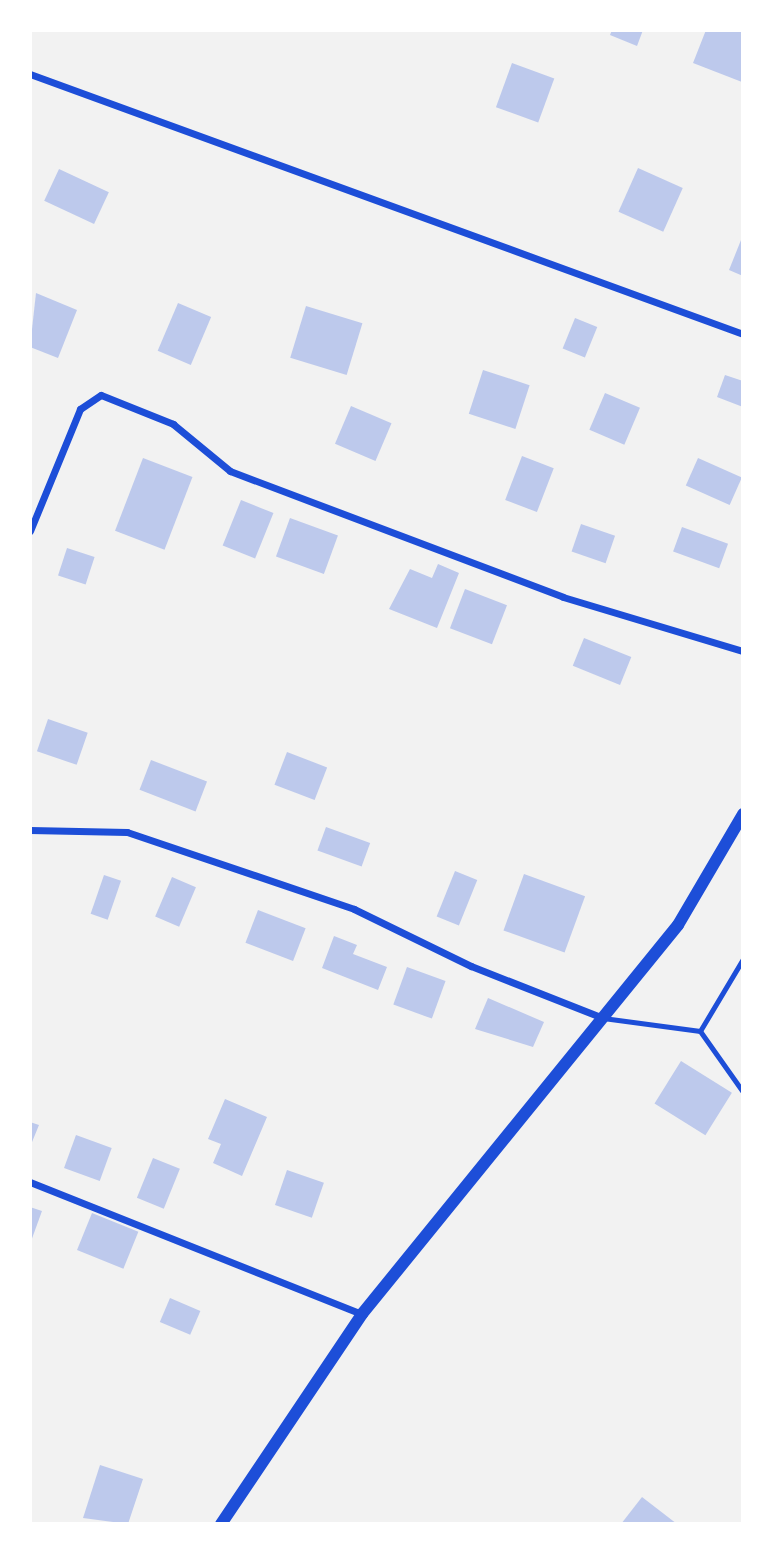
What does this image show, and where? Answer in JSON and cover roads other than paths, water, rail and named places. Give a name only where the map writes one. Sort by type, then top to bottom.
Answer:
[{"type":"street","points":[[30,74],[743,334]]},
{"type":"street","points":[[30,530],[80,408],[101,395],[173,424],[230,471],[563,597],[743,651]]},
{"type":"street","points":[[221,1524],[362,1314],[678,925],[742,822]]},
{"type":"street","points":[[30,830],[127,831],[354,909],[471,966],[603,1018]]},
{"type":"street","points":[[30,1182],[362,1314]]},
{"type":"lane","points":[[700,1031],[743,959]]},
{"type":"lane","points":[[603,1018],[700,1031],[743,1092]]}]
